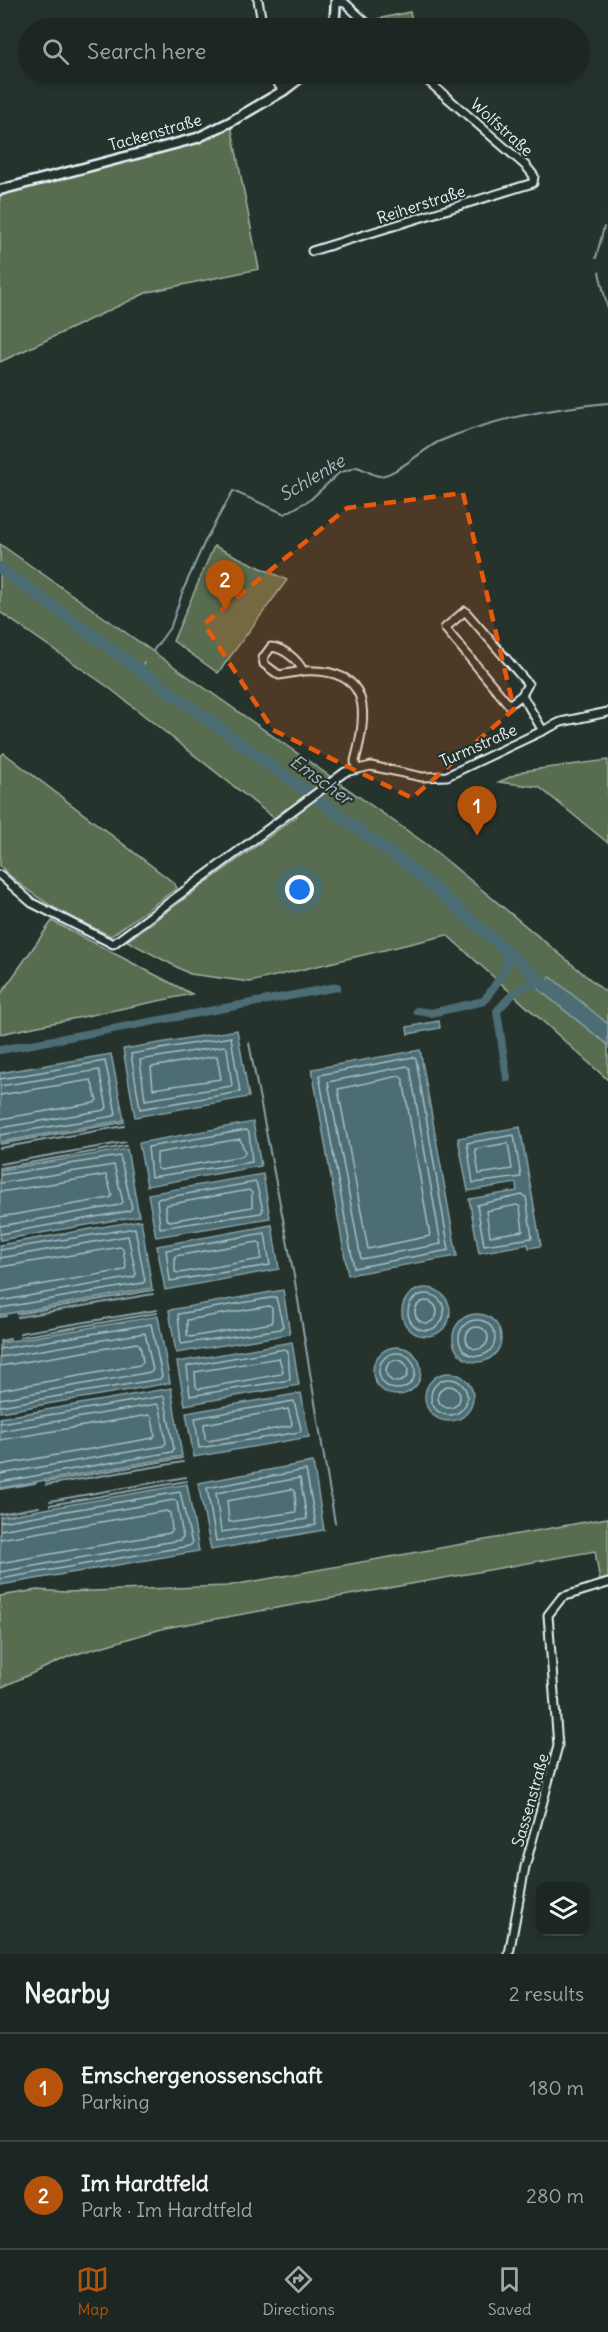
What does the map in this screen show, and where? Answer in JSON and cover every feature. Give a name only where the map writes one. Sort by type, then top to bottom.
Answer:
[{"type":"street","points":[[258,0],[261,18]]},
{"type":"street","points":[[334,18],[336,1],[345,3],[361,18]]},
{"type":"street","points":[[278,84],[282,91]]},
{"type":"street","name":"Tackenstraße","points":[[0,190],[197,138],[230,122],[291,84]]},
{"type":"street","name":"Wolfstraße","points":[[432,84],[487,130],[526,166],[535,179]]},
{"type":"street","name":"Reiherstraße","points":[[312,251],[530,185],[535,179]]},
{"type":"street","points":[[465,611],[528,684],[522,695],[509,705],[444,628],[465,611]]},
{"type":"street","points":[[0,875],[32,903],[113,944],[295,807],[356,768],[355,761],[364,716],[360,696],[351,685],[335,676],[303,671],[279,675],[264,664],[263,658],[271,647],[278,647],[299,663],[303,671]]},
{"type":"street","points":[[522,695],[543,731]]},
{"type":"street","name":"Turmstraße","points":[[356,768],[382,767],[422,777],[447,776],[543,731],[582,716],[608,712]]},
{"type":"street","name":"Sassenstraße","points":[[509,1954],[525,1867],[558,1746],[548,1615],[562,1597],[608,1583]]},
{"type":"highlighted area","points":[[463,493],[514,709],[412,798],[273,730],[204,624],[347,508]]},
{"type":"green space","points":[[410,12],[412,18],[382,18]]},
{"type":"green space","points":[[231,125],[259,269],[148,292],[0,362],[0,192]]},
{"type":"green space","points":[[0,544],[429,846],[608,994],[608,1080],[447,935],[250,982],[190,974],[127,941],[297,816],[287,808],[274,818],[108,687],[0,612]]},
{"type":"green space","points":[[214,546],[287,580],[218,673],[173,641]]},
{"type":"green space","points":[[4,753],[174,883],[177,888],[111,936],[66,914],[26,889],[0,866],[0,756]]},
{"type":"green space","points":[[608,760],[608,843],[539,787],[499,782],[523,771]]},
{"type":"green space","points":[[52,921],[192,994],[0,1034],[0,995]]},
{"type":"green space","points":[[608,1518],[608,1580],[600,1582],[595,1551],[165,1628],[70,1656],[0,1688],[0,1596],[37,1590],[65,1592],[227,1586]]},
{"type":"water","points":[[551,977],[608,1024],[608,1045],[538,989]]},
{"type":"water","points":[[439,1021],[440,1028],[408,1034],[407,1027]]},
{"type":"water","points":[[237,1030],[249,1097],[135,1117],[123,1049]]},
{"type":"water","points":[[420,1050],[457,1256],[348,1275],[312,1069]]},
{"type":"water","points":[[111,1054],[124,1120],[0,1142],[0,1073]]},
{"type":"water","points":[[253,1122],[261,1166],[147,1186],[139,1143]]},
{"type":"water","points":[[520,1127],[541,1246],[529,1248],[528,1244],[479,1253],[469,1199],[517,1191],[516,1183],[468,1191],[458,1138]]},
{"type":"water","points":[[127,1149],[139,1216],[0,1240],[0,1170]]},
{"type":"water","points":[[263,1174],[270,1218],[156,1237],[148,1194]]},
{"type":"water","points":[[141,1220],[152,1288],[0,1315],[0,1245]]},
{"type":"water","points":[[272,1225],[279,1269],[165,1290],[157,1246]]},
{"type":"water","points":[[421,1288],[431,1288],[446,1298],[450,1312],[449,1321],[440,1332],[431,1336],[421,1336],[406,1326],[402,1317],[402,1307],[412,1292]]},
{"type":"water","points":[[283,1290],[290,1334],[176,1353],[169,1310]]},
{"type":"water","points":[[472,1314],[482,1314],[494,1321],[501,1333],[501,1343],[494,1355],[482,1362],[472,1362],[457,1351],[453,1343],[453,1333],[464,1318]]},
{"type":"water","points":[[158,1316],[170,1383],[0,1412],[0,1343]]},
{"type":"water","points":[[292,1342],[299,1385],[185,1405],[177,1362]]},
{"type":"water","points":[[392,1347],[402,1347],[414,1354],[421,1366],[421,1376],[414,1388],[402,1395],[392,1395],[377,1384],[373,1376],[373,1366],[384,1351]]},
{"type":"water","points":[[444,1373],[454,1373],[466,1380],[473,1392],[473,1402],[466,1414],[454,1421],[444,1421],[429,1410],[425,1402],[425,1392],[436,1377]]},
{"type":"water","points":[[171,1388],[182,1456],[0,1488],[0,1418]]},
{"type":"water","points":[[301,1393],[309,1437],[194,1457],[186,1413]]},
{"type":"water","points":[[313,1462],[324,1530],[211,1550],[198,1483]]},
{"type":"water","points":[[187,1484],[199,1551],[0,1585],[0,1517]]},
{"type":"waterway","points":[[596,258],[604,227]]},
{"type":"waterway","points":[[599,272],[608,310]]},
{"type":"waterway","name":"Schlenke","points":[[153,651],[171,626],[184,588],[206,539],[233,491],[285,514],[311,499],[339,473],[357,467],[379,476],[385,475],[400,468],[438,442],[479,427],[564,408],[608,403]]},
{"type":"waterway","name":"Emscher","points":[[0,568],[410,867],[556,994]]},
{"type":"waterway","name":"Schlenke","points":[[139,669],[144,663]]},
{"type":"waterway","points":[[417,1011],[431,1013],[484,1001],[506,969],[506,952]]},
{"type":"waterway","points":[[507,1078],[497,1011],[522,988],[544,984]]},
{"type":"waterway","points":[[0,1050],[337,987]]},
{"type":"waterway","points":[[249,1043],[294,1276],[335,1523]]},
{"type":"waterway","points":[[0,1144],[124,1122]]},
{"type":"waterway","points":[[0,1148],[124,1126]]},
{"type":"waterway","points":[[0,1164],[126,1142]]},
{"type":"waterway","points":[[0,1168],[126,1146]]},
{"type":"waterway","points":[[17,1314],[153,1290]]},
{"type":"waterway","points":[[18,1317],[153,1294]]},
{"type":"waterway","points":[[20,1333],[157,1310]]},
{"type":"waterway","points":[[20,1337],[157,1313]]},
{"type":"waterway","points":[[0,1317],[6,1316]]},
{"type":"waterway","points":[[0,1341],[10,1339]]},
{"type":"waterway","points":[[46,1482],[182,1458]]},
{"type":"waterway","points":[[46,1485],[183,1462]]},
{"type":"waterway","points":[[50,1501],[186,1477]]},
{"type":"waterway","points":[[50,1505],[187,1481]]},
{"type":"waterway","points":[[0,1489],[35,1483]]},
{"type":"waterway","points":[[0,1514],[39,1507]]},
{"type":"place","name":"Im Hardtfeld","points":[[225,610]]},
{"type":"place","name":"Emschergenossenschaft","points":[[477,836]]}]
